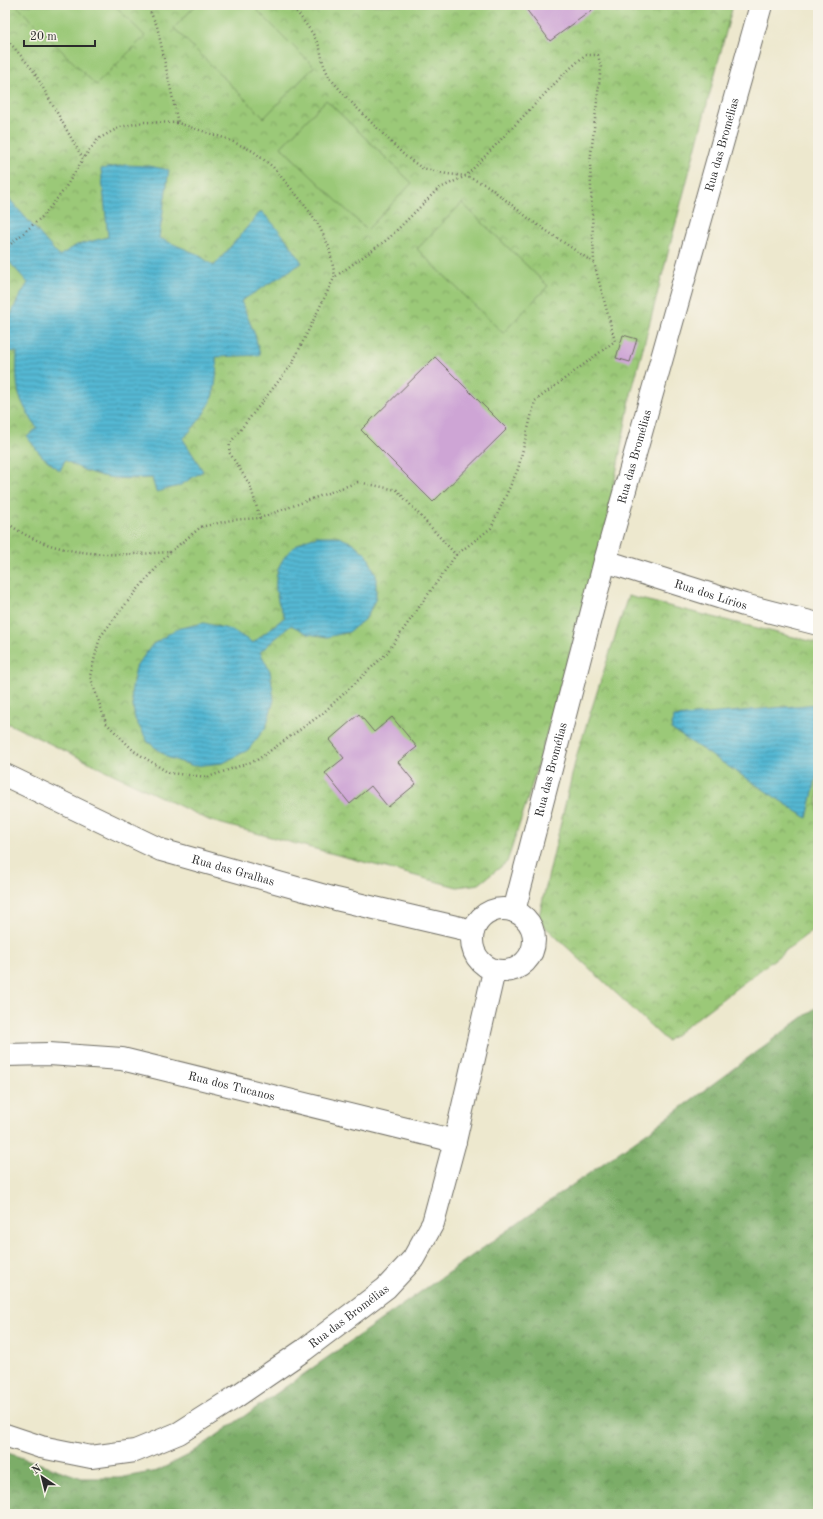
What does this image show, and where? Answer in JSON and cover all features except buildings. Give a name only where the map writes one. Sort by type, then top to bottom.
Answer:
[{"type":"street","name":"Rua das Bromélias","points":[[514,911],[605,561],[761,5]]},
{"type":"street","name":"Rua dos Lírios","points":[[605,561],[744,604],[818,624]]},
{"type":"street","name":"Rua das Gralhas","points":[[5,775],[161,850],[336,899],[473,931]]},
{"type":"street","points":[[501,909],[514,911],[526,918],[533,930],[534,944],[530,956],[520,966],[508,972],[494,970],[483,965],[475,955],[472,943],[473,931],[479,920],[489,912],[501,909]]},
{"type":"street","name":"Rua das Bromélias","points":[[5,1435],[41,1448],[91,1457],[136,1451],[179,1433],[234,1398],[304,1350],[381,1293],[413,1258],[433,1223],[455,1141],[494,970]]},
{"type":"street","name":"Rua dos Tucanos","points":[[5,1055],[49,1054],[122,1059],[455,1141]]},
{"type":"path","points":[[147,5],[156,26],[178,123]]},
{"type":"path","points":[[292,5],[313,34],[320,48],[323,63],[329,77],[349,100],[405,156],[422,168],[447,174],[466,176],[488,186],[532,221],[594,263]]},
{"type":"path","points":[[5,37],[33,70],[83,159]]},
{"type":"path","points":[[260,518],[250,485],[229,452],[230,443],[292,364],[336,276],[388,239],[438,189],[466,176],[563,75],[585,55],[598,55],[601,67],[590,163],[594,263],[615,341],[534,401],[518,469],[491,528],[456,555],[386,654],[322,714],[257,760],[208,777],[169,773],[134,751],[106,724],[90,676],[100,637],[133,595],[170,552],[201,527],[231,520],[260,518],[358,482],[397,490],[456,555]]},
{"type":"path","points":[[5,249],[43,216],[64,190],[83,159],[98,139],[120,127],[144,122],[178,123],[227,139],[253,151],[273,167],[301,200],[319,226],[329,247],[336,276]]},
{"type":"path","points":[[5,521],[39,542],[74,552],[116,554],[170,552]]},
{"type":"green space","points":[[5,5],[733,5],[631,394],[606,527],[529,795],[507,862],[479,884],[457,887],[211,821],[5,722]]},
{"type":"green space","points":[[16,5],[114,5],[145,36],[96,85]]},
{"type":"green space","points":[[196,5],[252,5],[314,67],[264,118],[174,28]]},
{"type":"green space","points":[[326,100],[412,183],[367,230],[281,147]]},
{"type":"green space","points":[[462,203],[548,286],[503,333],[417,249]]},
{"type":"green space","points":[[628,596],[818,643],[818,926],[667,1041],[538,920],[577,754]]},
{"type":"green space","points":[[818,1006],[818,1514],[5,1514],[5,1452],[82,1478],[119,1478],[157,1471],[189,1455],[652,1129]]},
{"type":"water","points":[[126,165],[149,166],[169,170],[159,238],[197,254],[214,266],[261,211],[273,223],[302,263],[241,301],[255,335],[260,355],[216,357],[216,382],[210,402],[199,420],[183,439],[203,471],[179,486],[156,492],[152,478],[128,479],[97,475],[65,460],[60,471],[41,455],[27,437],[37,428],[21,400],[17,384],[17,352],[5,351],[8,323],[18,299],[28,283],[5,257],[5,194],[59,256],[77,245],[108,237],[101,169]]},
{"type":"water","points":[[317,536],[336,536],[353,543],[367,555],[376,575],[376,598],[366,618],[349,632],[327,637],[308,634],[291,625],[260,652],[270,671],[274,700],[266,727],[248,750],[223,763],[194,766],[169,758],[148,742],[135,719],[131,693],[136,667],[152,645],[176,629],[204,623],[232,630],[253,643],[285,617],[277,597],[276,587],[276,577],[284,558],[291,550],[302,542]]},
{"type":"water","points":[[818,704],[818,770],[807,818],[671,729],[674,717]]}]
